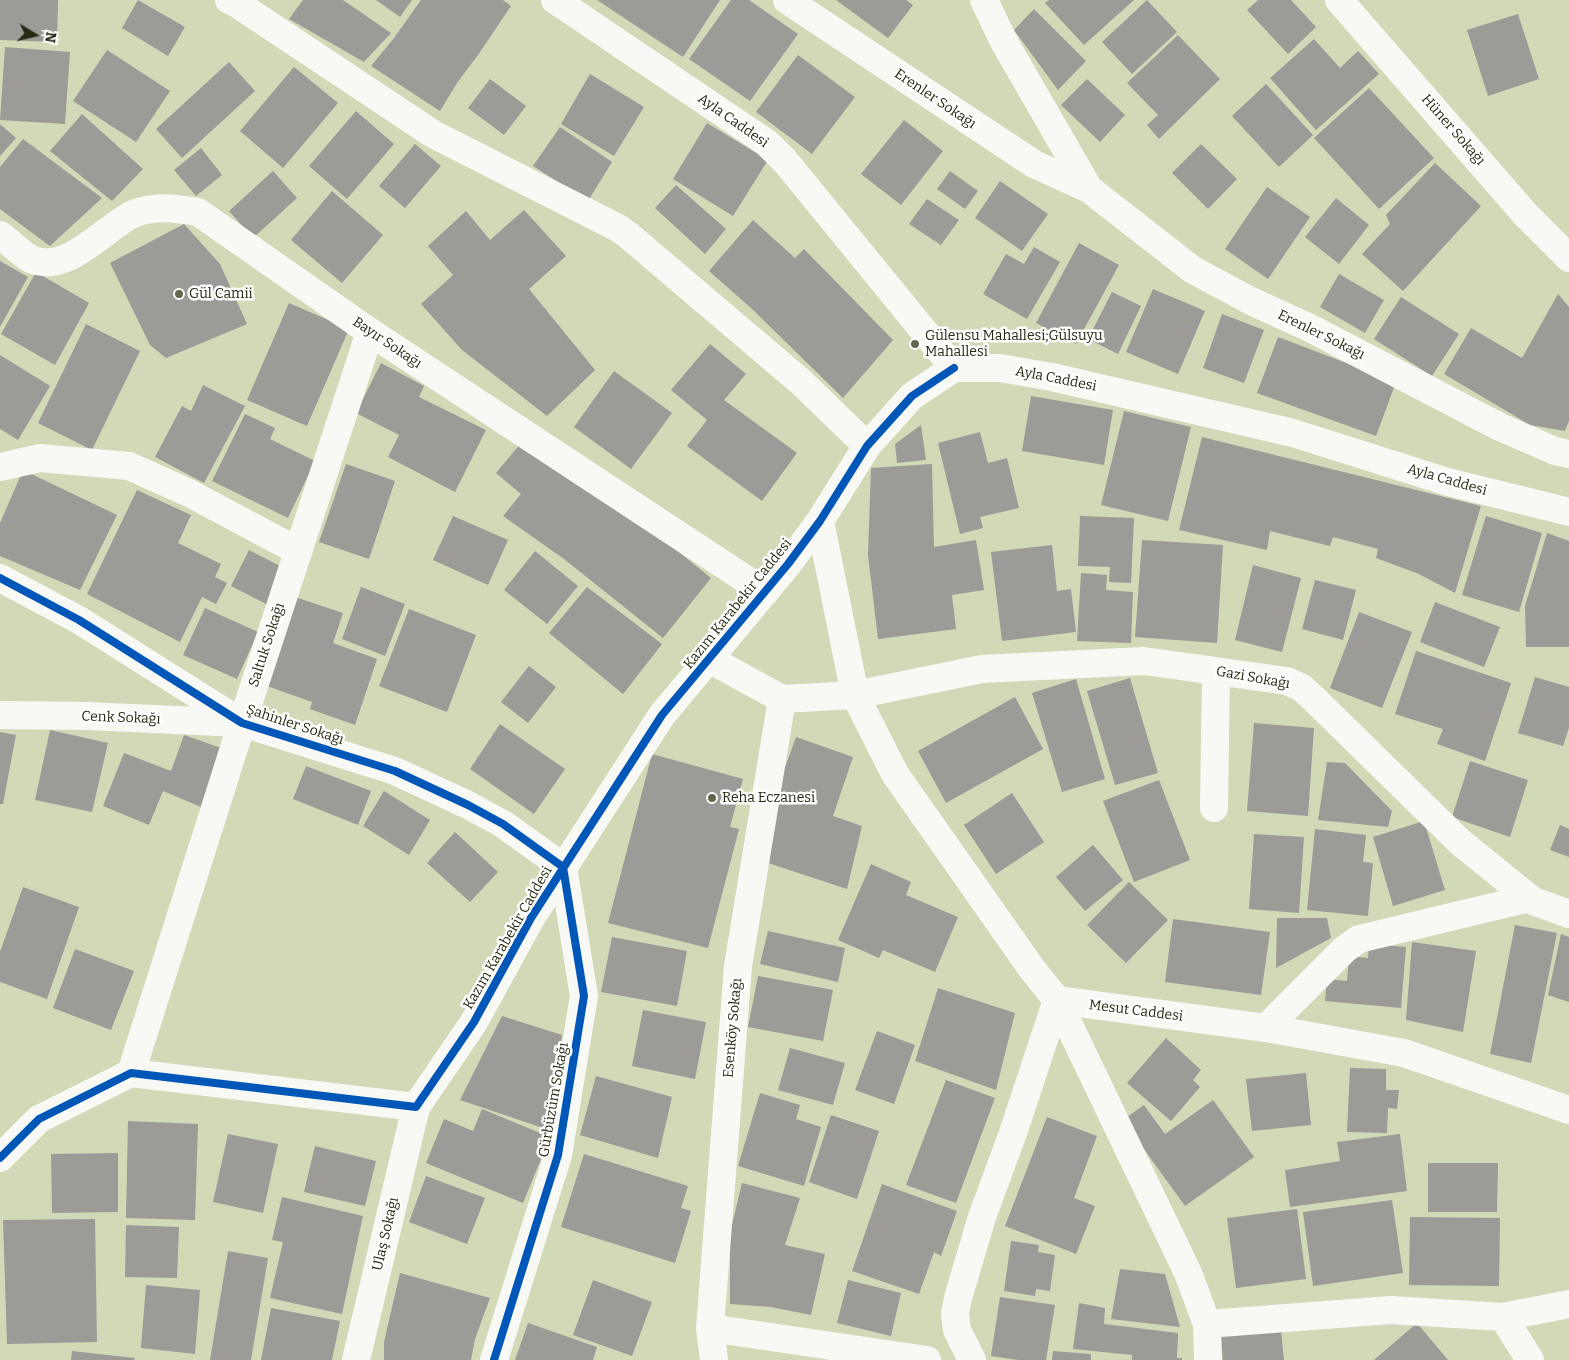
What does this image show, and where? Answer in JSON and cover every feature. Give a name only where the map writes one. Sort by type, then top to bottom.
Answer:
[{"type":"street","points":[[229,0],[433,134],[618,228],[801,382],[867,446]]},
{"type":"street","name":"Ayla Caddesi","points":[[555,0],[767,144],[785,160],[954,368],[1000,368],[1052,377],[1293,433],[1448,482],[1569,512]]},
{"type":"street","name":"Erenler Sokağı","points":[[786,0],[1034,164],[1089,189],[1193,270],[1251,301],[1310,328],[1500,427],[1569,454]]},
{"type":"street","name":"Erenler Sokağı","points":[[984,0],[1003,40],[1089,189]]},
{"type":"street","name":"Hüner Sokağı","points":[[1339,0],[1526,214],[1569,258]]},
{"type":"street","name":"Bayır Sokağı","points":[[0,235],[32,260],[50,263],[63,260],[132,215],[158,208],[178,208],[198,212],[370,332],[765,592]]},
{"type":"street","name":"Saltuk Sokağı","points":[[131,1073],[242,723],[370,332]]},
{"type":"street","name":"Kazım Karabekir Caddesi","points":[[416,1108],[474,1022],[531,918],[662,715],[765,592],[820,521],[867,446],[912,396],[954,368]]},
{"type":"street","points":[[0,467],[40,458],[129,466],[189,493],[298,551]]},
{"type":"street","points":[[820,521],[855,695],[895,774],[1032,969],[1057,1000],[1188,1273],[1207,1324],[1208,1360]]},
{"type":"street","name":"Şahinler Sokağı","points":[[0,578],[79,620],[242,723],[395,771],[468,805],[503,824],[563,867]]},
{"type":"street","points":[[709,659],[782,698]]},
{"type":"street","name":"Gazi Sokağı","points":[[782,698],[855,695],[982,669],[1144,661],[1287,681],[1302,688],[1460,842],[1533,901],[1569,914]]},
{"type":"street","points":[[1214,808],[1216,671]]},
{"type":"street","name":"Esenköy Sokağı","points":[[714,1360],[710,1328],[738,966],[782,698]]},
{"type":"street","name":"Cenk Sokağı","points":[[0,715],[88,716],[242,723]]},
{"type":"street","name":"Gürbüzüm Sokağı","points":[[494,1360],[558,1155],[584,996],[563,867]]},
{"type":"street","points":[[1266,1028],[1345,949],[1360,939],[1530,898]]},
{"type":"street","points":[[972,1360],[956,1330],[955,1314],[958,1298],[982,1217],[1013,1133],[1057,1000]]},
{"type":"street","name":"Mesut Caddesi","points":[[1057,1000],[1266,1028],[1404,1053],[1569,1110]]},
{"type":"street","points":[[0,1158],[39,1119],[131,1073],[416,1108]]},
{"type":"street","name":"Ulaş Sokağı","points":[[356,1360],[416,1108]]},
{"type":"street","points":[[1207,1324],[1391,1310],[1503,1317],[1569,1304]]},
{"type":"street","points":[[1503,1317],[1530,1360]]},
{"type":"street","points":[[710,1328],[927,1360]]},
{"type":"building","points":[[0,0],[58,0],[57,42],[0,40]]},
{"type":"building","points":[[138,0],[185,27],[168,56],[122,28]]},
{"type":"building","points":[[303,0],[343,0],[391,33],[364,62],[289,19]]},
{"type":"building","points":[[376,0],[412,0],[400,17]]},
{"type":"building","points":[[421,0],[503,0],[511,6],[457,83],[440,111],[371,66]]},
{"type":"building","points":[[597,0],[720,0],[683,57]]},
{"type":"building","points":[[731,0],[749,0],[798,34],[750,101],[689,59]]},
{"type":"building","points":[[836,0],[906,0],[913,5],[888,38]]},
{"type":"building","points":[[1049,0],[1134,0],[1084,45],[1045,3]]},
{"type":"building","points":[[1147,0],[1177,32],[1132,74],[1102,42]]},
{"type":"building","points":[[1258,0],[1291,0],[1316,27],[1288,54],[1247,10]]},
{"type":"building","points":[[1034,9],[1086,61],[1058,90],[1014,30]]},
{"type":"building","points":[[1518,14],[1539,79],[1488,96],[1467,30]]},
{"type":"building","points":[[1178,35],[1220,79],[1159,139],[1147,125],[1158,115],[1127,83]]},
{"type":"building","points":[[1314,39],[1340,68],[1358,51],[1379,74],[1316,130],[1270,78]]},
{"type":"building","points":[[5,47],[70,52],[65,124],[0,120]]},
{"type":"building","points":[[107,50],[170,91],[136,142],[73,101]]},
{"type":"building","points":[[798,55],[855,97],[812,154],[756,112]]},
{"type":"building","points":[[229,62],[255,91],[182,158],[156,129]]},
{"type":"building","points":[[294,67],[338,103],[283,168],[240,131]]},
{"type":"building","points":[[590,74],[644,107],[614,156],[561,124]]},
{"type":"building","points":[[490,79],[526,106],[504,135],[468,108]]},
{"type":"building","points":[[1087,79],[1125,115],[1100,142],[1061,105]]},
{"type":"building","points":[[1266,84],[1313,135],[1279,167],[1232,116]]},
{"type":"building","points":[[1369,88],[1434,158],[1379,209],[1314,138]]},
{"type":"building","points":[[356,111],[394,144],[347,199],[309,166]]},
{"type":"building","points":[[82,114],[143,169],[112,201],[50,151]]},
{"type":"building","points":[[904,120],[943,151],[901,205],[861,174]]},
{"type":"building","points":[[707,123],[768,160],[733,216],[673,179]]},
{"type":"building","points":[[0,124],[16,138],[0,156]]},
{"type":"building","points":[[560,127],[612,162],[588,201],[533,166]]},
{"type":"building","points":[[23,139],[102,198],[50,246],[0,209],[0,167]]},
{"type":"building","points":[[415,144],[441,166],[405,208],[379,186]]},
{"type":"building","points":[[1201,144],[1237,179],[1208,209],[1172,173]]},
{"type":"building","points":[[201,148],[222,175],[196,196],[174,170]]},
{"type":"building","points":[[1435,163],[1481,206],[1403,291],[1362,254],[1390,224],[1386,215]]},
{"type":"building","points":[[273,171],[297,198],[253,238],[229,211]]},
{"type":"building","points":[[950,171],[978,191],[965,209],[937,189]]},
{"type":"building","points":[[1000,181],[1048,214],[1022,251],[975,218]]},
{"type":"building","points":[[676,185],[726,229],[705,254],[655,208]]},
{"type":"building","points":[[1267,187],[1310,217],[1268,279],[1225,249]]},
{"type":"building","points":[[332,191],[383,235],[342,283],[291,240]]},
{"type":"building","points":[[1336,198],[1369,225],[1339,264],[1305,237]]},
{"type":"building","points":[[927,199],[959,220],[941,245],[909,224]]},
{"type":"building","points":[[524,210],[566,256],[529,289],[595,370],[547,416],[462,350],[421,304],[453,275],[428,246],[466,211],[490,240]]},
{"type":"building","points":[[753,220],[795,258],[804,249],[893,340],[843,398],[751,308],[709,271]]},
{"type":"building","name":"Gül Camii","points":[[184,224],[220,264],[247,324],[166,358],[150,345],[110,263]]},
{"type":"building","points":[[1079,243],[1119,265],[1076,344],[1036,323]]},
{"type":"building","points":[[1034,247],[1060,262],[1027,319],[983,294],[1006,254],[1024,264]]},
{"type":"building","points":[[0,261],[28,277],[0,327]]},
{"type":"building","points":[[36,272],[89,303],[55,365],[1,334]]},
{"type":"building","points":[[1339,274],[1384,300],[1365,333],[1320,307]]},
{"type":"building","points":[[1153,289],[1205,311],[1178,374],[1126,352]]},
{"type":"building","points":[[1112,292],[1141,306],[1118,354],[1088,339]]},
{"type":"building","points":[[1558,294],[1569,307],[1569,421],[1565,431],[1530,425],[1444,374],[1471,328],[1522,358]]},
{"type":"building","points":[[1401,297],[1459,334],[1432,376],[1374,339]]},
{"type":"building","points":[[289,303],[349,329],[307,426],[247,400]]},
{"type":"building","points":[[1222,314],[1264,330],[1244,383],[1203,368]]},
{"type":"building","points":[[86,324],[140,351],[92,450],[38,423]]},
{"type":"building","points":[[1278,337],[1396,382],[1376,436],[1257,393]]},
{"type":"building","points":[[710,344],[746,374],[724,400],[797,453],[762,501],[687,446],[707,420],[671,390]]},
{"type":"building","points":[[0,355],[50,386],[18,440],[0,429]]},
{"type":"building","points":[[381,363],[424,386],[419,397],[486,430],[455,492],[388,457],[399,435],[356,413]]},
{"type":"building","points":[[614,371],[672,413],[631,469],[574,427]]},
{"type":"building","points":[[203,385],[245,406],[204,483],[155,457],[182,406],[191,411]]},
{"type":"building","points":[[1031,396],[1113,410],[1104,465],[1022,451]]},
{"type":"building","points":[[1124,411],[1191,427],[1168,521],[1101,505]]},
{"type":"building","points":[[245,414],[275,428],[270,439],[315,461],[288,518],[212,481]]},
{"type":"building","points":[[921,425],[926,460],[897,463],[895,444]]},
{"type":"building","points":[[980,432],[988,463],[1007,458],[1019,508],[980,517],[983,528],[960,534],[938,443]]},
{"type":"building","points":[[1202,437],[1481,506],[1455,593],[1419,574],[1376,558],[1378,549],[1333,537],[1330,546],[1270,531],[1267,550],[1179,530]]},
{"type":"building","points":[[521,443],[613,499],[711,578],[663,638],[564,559],[503,516],[521,494],[496,473]]},
{"type":"building","points":[[346,464],[395,481],[369,559],[319,542]]},
{"type":"building","points":[[932,464],[934,547],[976,540],[984,590],[952,595],[956,629],[878,639],[868,555],[871,468]]},
{"type":"building","points":[[23,470],[117,515],[80,590],[0,556],[0,523]]},
{"type":"building","points":[[137,490],[191,515],[178,543],[221,564],[215,577],[227,583],[216,604],[202,597],[180,642],[87,594]]},
{"type":"building","points":[[453,516],[508,540],[488,585],[433,560]]},
{"type":"building","points":[[1080,516],[1134,518],[1131,583],[1109,582],[1110,567],[1078,566]]},
{"type":"building","points":[[1486,516],[1542,533],[1519,612],[1462,595]]},
{"type":"building","points":[[1547,533],[1569,541],[1569,647],[1526,647],[1525,606]]},
{"type":"building","points":[[1142,540],[1223,545],[1217,643],[1135,637]]},
{"type":"building","points":[[1052,545],[1057,591],[1071,589],[1076,632],[1002,641],[991,552]]},
{"type":"building","points":[[249,550],[286,569],[268,605],[231,586]]},
{"type":"building","points":[[535,551],[578,586],[547,624],[504,590]]},
{"type":"building","points":[[1253,565],[1301,578],[1282,652],[1235,640]]},
{"type":"building","points":[[1081,573],[1107,575],[1106,590],[1133,592],[1131,643],[1077,641]]},
{"type":"building","points":[[1315,580],[1356,590],[1343,640],[1302,629]]},
{"type":"building","points":[[361,587],[405,604],[385,656],[342,639]]},
{"type":"building","points":[[587,587],[662,644],[623,694],[549,633]]},
{"type":"building","points":[[295,597],[343,613],[333,643],[377,659],[355,725],[310,709],[312,702],[264,685]]},
{"type":"building","points":[[1435,602],[1500,627],[1484,667],[1420,642]]},
{"type":"building","points":[[205,608],[258,632],[237,679],[183,655]]},
{"type":"building","points":[[409,609],[476,635],[447,712],[379,686]]},
{"type":"building","points":[[1359,612],[1412,632],[1382,708],[1330,688]]},
{"type":"building","points":[[1416,651],[1511,683],[1485,761],[1437,744],[1443,729],[1395,714]]},
{"type":"building","points":[[529,666],[556,687],[528,723],[501,702]]},
{"type":"building","points":[[1535,677],[1569,687],[1569,728],[1563,746],[1518,733]]},
{"type":"building","points":[[1130,678],[1158,773],[1115,785],[1087,691]]},
{"type":"building","points":[[1076,679],[1105,779],[1062,792],[1032,693]]},
{"type":"building","points":[[1015,697],[1043,749],[946,803],[918,751]]},
{"type":"building","points":[[1254,723],[1314,728],[1308,816],[1247,811]]},
{"type":"building","points":[[500,724],[565,769],[534,814],[470,769]]},
{"type":"building","points":[[50,730],[108,743],[92,812],[35,800]]},
{"type":"building","points":[[0,732],[16,735],[3,804],[0,804]]},
{"type":"building","points":[[184,735],[224,749],[201,807],[163,791],[149,825],[103,806],[124,753],[171,771]]},
{"type":"building","points":[[796,737],[853,757],[833,816],[862,826],[847,889],[762,861],[775,795]]},
{"type":"building","points":[[652,754],[743,779],[730,827],[739,829],[708,948],[608,923]]},
{"type":"building","points":[[1470,761],[1528,780],[1510,837],[1452,817]]},
{"type":"building","points":[[1327,762],[1345,763],[1392,811],[1388,827],[1318,820]]},
{"type":"building","points":[[306,766],[371,791],[358,825],[293,799]]},
{"type":"building","points":[[1159,780],[1190,860],[1134,882],[1103,801]]},
{"type":"building","points":[[384,791],[430,820],[409,855],[363,826]]},
{"type":"building","points":[[1012,793],[1044,842],[996,874],[964,825]]},
{"type":"building","points":[[1424,821],[1445,890],[1393,906],[1373,837]]},
{"type":"building","points":[[1560,825],[1569,829],[1569,857],[1550,850]]},
{"type":"building","points":[[1315,829],[1366,835],[1363,862],[1373,863],[1368,916],[1307,910]]},
{"type":"building","points":[[455,832],[498,872],[470,902],[427,863]]},
{"type":"building","points":[[1254,834],[1304,837],[1299,913],[1249,909]]},
{"type":"building","points":[[1093,845],[1123,880],[1085,911],[1056,877]]},
{"type":"building","points":[[871,864],[911,882],[906,895],[958,917],[935,972],[883,950],[879,958],[838,940]]},
{"type":"building","points":[[1129,882],[1168,920],[1126,963],[1087,925]]},
{"type":"building","points":[[23,887],[79,907],[47,999],[0,982],[0,952]]},
{"type":"building","points":[[1277,918],[1327,918],[1331,938],[1276,968]]},
{"type":"building","points":[[1173,919],[1270,932],[1261,995],[1165,982]]},
{"type":"building","points":[[1515,925],[1557,933],[1531,1063],[1490,1054]]},
{"type":"building","points":[[768,931],[845,948],[838,982],[760,964]]},
{"type":"building","points":[[1561,934],[1569,937],[1569,1002],[1548,995]]},
{"type":"building","points":[[612,937],[687,951],[677,1006],[601,992]]},
{"type":"building","points":[[1412,942],[1476,951],[1463,1032],[1406,1020]]},
{"type":"building","points":[[1369,944],[1406,947],[1401,1008],[1325,1001],[1327,979],[1347,981],[1349,956],[1368,958]]},
{"type":"building","points":[[75,949],[134,971],[111,1030],[53,1008]]},
{"type":"building","points":[[758,976],[833,990],[823,1041],[748,1027]]},
{"type":"building","points":[[938,988],[1015,1013],[996,1090],[915,1061]]},
{"type":"building","points":[[643,1010],[706,1022],[695,1079],[632,1066]]},
{"type":"building","points":[[502,1016],[562,1035],[549,1130],[460,1100]]},
{"type":"building","points":[[877,1031],[915,1045],[894,1104],[855,1090]]},
{"type":"building","points":[[1166,1038],[1201,1070],[1193,1080],[1200,1087],[1171,1121],[1127,1083]]},
{"type":"building","points":[[790,1048],[845,1063],[833,1105],[778,1090]]},
{"type":"building","points":[[1350,1068],[1386,1069],[1386,1090],[1399,1090],[1397,1109],[1388,1108],[1387,1133],[1347,1132]]},
{"type":"building","points":[[1306,1073],[1311,1125],[1252,1131],[1246,1079]]},
{"type":"building","points":[[596,1076],[672,1097],[658,1158],[580,1135]]},
{"type":"building","points":[[946,1080],[995,1098],[956,1203],[906,1185]]},
{"type":"building","points":[[760,1093],[800,1105],[796,1119],[821,1127],[804,1186],[738,1166]]},
{"type":"building","points":[[1213,1100],[1254,1157],[1185,1206],[1123,1120],[1144,1105],[1165,1134]]},
{"type":"building","points":[[482,1109],[550,1137],[523,1203],[426,1163],[444,1119],[473,1131]]},
{"type":"building","points":[[831,1115],[879,1131],[857,1199],[809,1182]]},
{"type":"building","points":[[1047,1117],[1097,1136],[1074,1198],[1095,1206],[1076,1254],[1005,1226]]},
{"type":"building","points":[[128,1121],[198,1124],[195,1220],[126,1218]]},
{"type":"building","points":[[228,1134],[278,1144],[263,1213],[213,1202]]},
{"type":"building","points":[[1400,1134],[1407,1191],[1290,1207],[1285,1170],[1340,1161],[1337,1142]]},
{"type":"building","points":[[315,1146],[376,1161],[365,1206],[304,1192]]},
{"type":"building","points":[[118,1153],[118,1212],[52,1213],[51,1154]]},
{"type":"building","points":[[584,1154],[688,1186],[681,1208],[691,1211],[675,1263],[561,1227]]},
{"type":"building","points":[[1428,1163],[1498,1163],[1497,1212],[1428,1212]]},
{"type":"building","points":[[426,1176],[485,1198],[467,1244],[409,1222]]},
{"type":"building","points":[[742,1183],[800,1198],[785,1245],[825,1254],[811,1315],[771,1307],[730,1304],[730,1233]]},
{"type":"building","points":[[882,1184],[957,1211],[941,1256],[934,1252],[919,1294],[852,1271]]},
{"type":"building","points":[[282,1197],[363,1216],[342,1314],[270,1298],[283,1242],[272,1240]]},
{"type":"building","points":[[1392,1200],[1403,1273],[1313,1286],[1303,1212]]},
{"type":"building","points":[[1297,1209],[1306,1279],[1236,1288],[1227,1218]]},
{"type":"building","points":[[1410,1217],[1500,1218],[1499,1286],[1409,1285]]},
{"type":"building","points":[[95,1219],[97,1342],[7,1344],[3,1220]]},
{"type":"building","points":[[126,1225],[179,1227],[177,1278],[125,1277]]},
{"type":"building","points":[[1011,1241],[1039,1245],[1038,1252],[1055,1255],[1050,1291],[1036,1289],[1035,1296],[1004,1291]]},
{"type":"building","points":[[228,1251],[268,1258],[251,1360],[210,1360]]},
{"type":"building","points":[[1120,1269],[1165,1274],[1180,1327],[1111,1319]]},
{"type":"building","points":[[400,1273],[490,1298],[475,1339],[471,1360],[384,1360],[384,1342]]},
{"type":"building","points":[[593,1280],[652,1302],[632,1356],[573,1335]]},
{"type":"building","points":[[848,1280],[901,1293],[891,1336],[837,1323]]},
{"type":"building","points":[[146,1285],[200,1290],[195,1354],[141,1348]]},
{"type":"building","points":[[1000,1297],[1055,1305],[1046,1360],[1018,1360],[991,1356]]},
{"type":"building","points":[[1079,1303],[1105,1308],[1104,1324],[1178,1333],[1177,1358],[1182,1358],[1182,1360],[1132,1360],[1132,1355],[1073,1349]]},
{"type":"building","points":[[271,1308],[340,1321],[332,1360],[261,1360]]},
{"type":"building","points":[[528,1323],[597,1347],[593,1360],[515,1360]]},
{"type":"building","points":[[1417,1323],[1448,1360],[1374,1360]]},
{"type":"building","points":[[1281,1330],[1284,1360],[1223,1360],[1220,1336]]},
{"type":"building","points":[[72,1351],[135,1358],[134,1360],[71,1360]]},
{"type":"building","points":[[1053,1351],[1091,1354],[1091,1360],[1052,1360]]},
{"type":"cycle path","points":[[0,1158],[39,1119],[131,1073],[416,1107],[474,1022],[531,918],[662,715],[788,564],[820,521],[867,446],[912,396],[954,368]]},
{"type":"cycle path","points":[[0,578],[79,620],[242,723],[395,771],[468,805],[503,824],[563,867],[584,996],[558,1155],[494,1360]]},
{"type":"place","name":"Gül Camii","points":[[179,294]]},
{"type":"place","name":"Gülensu Mahallesi;Gülsuyu Mahallesi","points":[[915,344]]},
{"type":"place","name":"Reha Eczanesi","points":[[712,798]]}]
